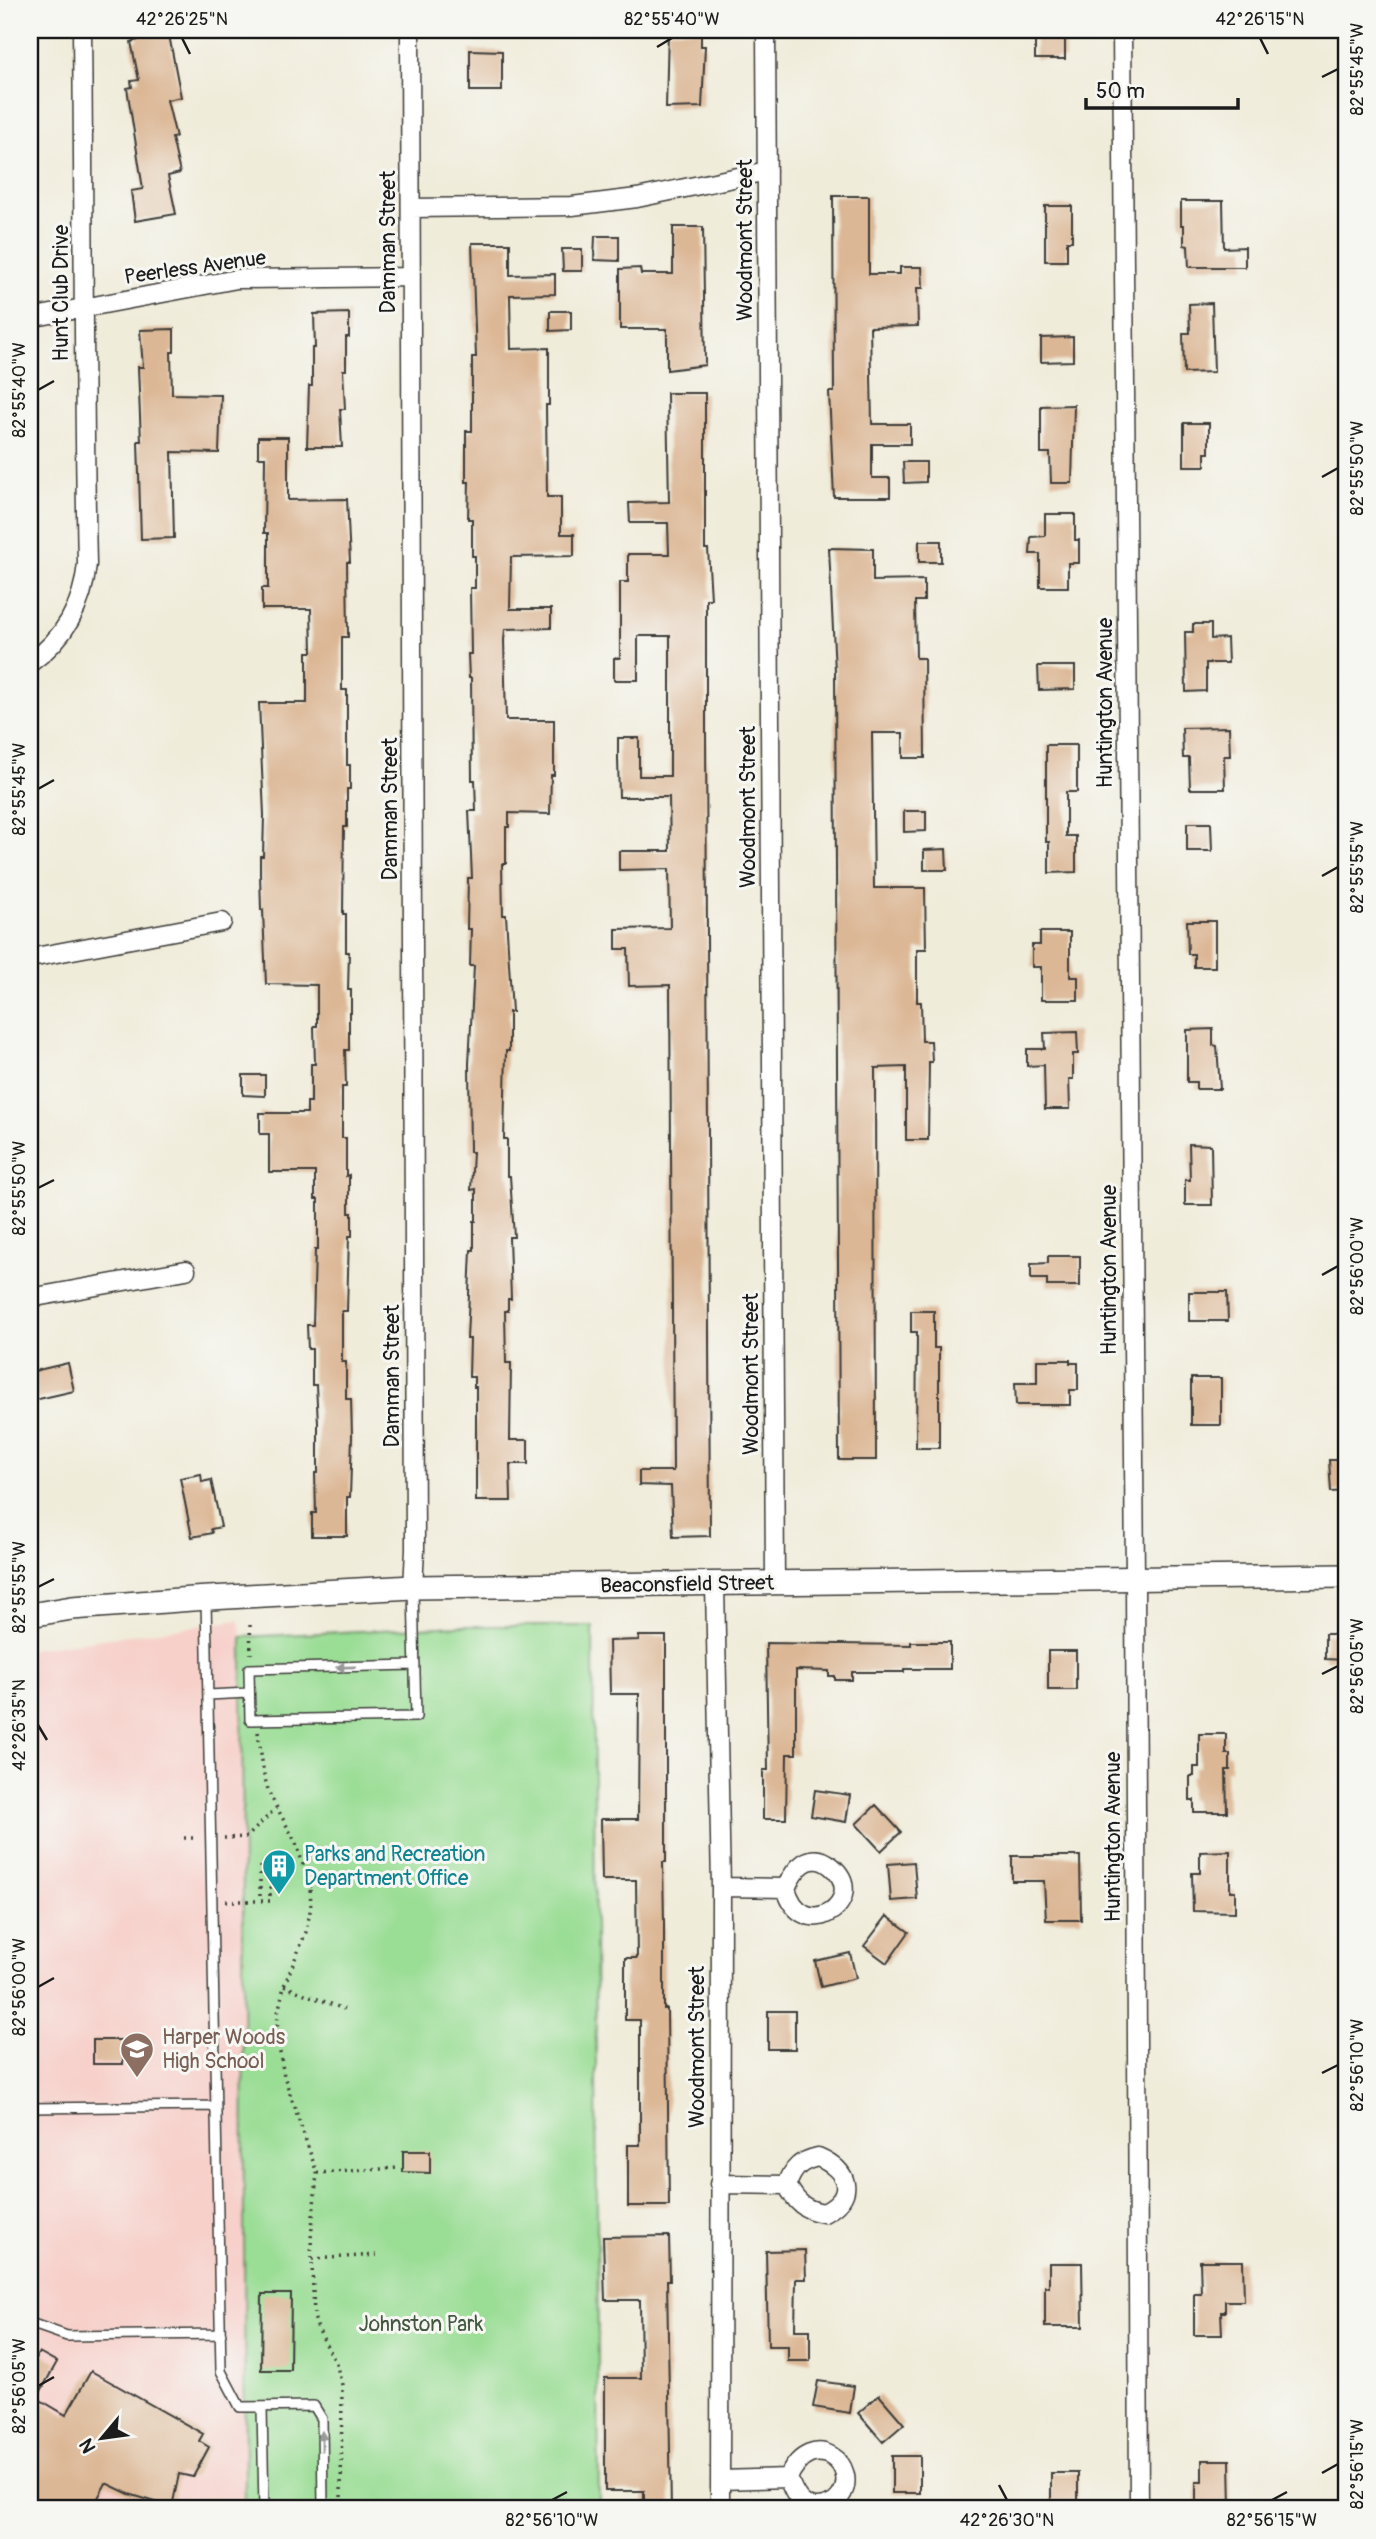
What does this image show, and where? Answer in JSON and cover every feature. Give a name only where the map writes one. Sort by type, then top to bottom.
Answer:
[{"type":"street","name":"Hunt Club Drive","points":[[30,663],[58,639],[70,621],[85,580],[82,30]]},
{"type":"street","name":"Damman Street","points":[[410,30],[415,1522],[413,1587]]},
{"type":"street","name":"Woodmont Street","points":[[766,30],[775,1583]]},
{"type":"street","name":"Huntington Avenue","points":[[1122,30],[1135,1578],[1139,2509]]},
{"type":"street","points":[[411,208],[572,206],[637,198],[767,171]]},
{"type":"street","name":"Peerless Avenue","points":[[30,318],[237,279],[411,277]]},
{"type":"street","points":[[30,958],[222,922]]},
{"type":"street","points":[[30,1298],[186,1270]]},
{"type":"street","name":"Beaconsfield Street","points":[[30,1615],[72,1608],[206,1598],[413,1587],[1346,1576]]},
{"type":"street","name":"Woodmont Street","points":[[715,1585],[721,1887],[720,2509]]},
{"type":"street","points":[[721,1887],[786,1888]]},
{"type":"street","points":[[719,2184],[787,2185]]},
{"type":"street","points":[[720,2480],[789,2478]]},
{"type":"lane","points":[[413,1587],[415,1665],[416,1717],[250,1720],[249,1669],[415,1665]]},
{"type":"lane","points":[[206,1598],[221,2371],[240,2407],[314,2406],[322,2419],[323,2509]]},
{"type":"lane","points":[[208,1695],[249,1693]]},
{"type":"lane","points":[[30,2108],[216,2106]]},
{"type":"lane","points":[[30,2323],[67,2336],[221,2334]]},
{"type":"lane","points":[[262,2407],[264,2509]]},
{"type":"path","points":[[250,1625],[253,1669]]},
{"type":"path","points":[[257,1720],[264,1775],[276,1808],[296,1843],[310,1886],[311,1906],[306,1932],[284,1986],[278,2013],[279,2053],[317,2173],[311,2238],[314,2317],[317,2329],[336,2363],[342,2385],[341,2501],[350,2509]]},
{"type":"path","points":[[184,1838],[247,1837],[276,1808]]},
{"type":"path","points":[[212,1901],[260,1901],[270,1901],[270,1865],[260,1865],[260,1901]]},
{"type":"path","points":[[310,1886],[340,1883]]},
{"type":"path","points":[[284,1986],[344,2009]]},
{"type":"path","points":[[317,2173],[398,2168]]},
{"type":"path","points":[[312,2259],[377,2255]]},
{"type":"shaded area","name":"Harper Woods High School","points":[[239,1620],[242,1637],[245,2509],[30,2509],[30,1649]]},
{"type":"green space","name":"Johnston Park","points":[[459,1626],[593,1626],[599,2509],[245,2509],[242,1637]]},
{"type":"building","points":[[136,30],[168,30],[181,97],[167,100],[176,137],[172,138],[180,173],[168,176],[176,214],[135,221],[131,191],[143,189],[127,88],[132,87],[131,81],[139,80],[131,42],[138,40]]},
{"type":"building","points":[[668,30],[701,30],[701,46],[705,46],[702,107],[666,108]]},
{"type":"building","points":[[1035,30],[1065,30],[1065,59],[1035,59]]},
{"type":"building","points":[[470,50],[502,51],[502,91],[470,91]]},
{"type":"building","points":[[833,196],[869,196],[869,274],[900,274],[900,267],[922,267],[923,288],[917,288],[918,326],[870,327],[872,424],[910,424],[910,444],[872,444],[872,478],[890,478],[890,497],[834,497],[829,392],[834,392]]},
{"type":"building","points":[[1181,201],[1223,201],[1224,248],[1245,247],[1245,267],[1189,267],[1188,246],[1184,245],[1184,225],[1181,225]]},
{"type":"building","points":[[1045,206],[1072,206],[1072,241],[1067,241],[1067,261],[1045,261]]},
{"type":"building","points":[[673,227],[703,227],[705,365],[667,370],[667,329],[620,329],[620,269],[640,268],[641,274],[673,274]]},
{"type":"building","points":[[595,236],[619,236],[619,261],[594,260]]},
{"type":"building","points":[[472,243],[510,243],[510,275],[555,274],[555,294],[510,295],[511,349],[549,348],[549,405],[546,405],[547,497],[561,497],[561,534],[574,534],[574,556],[511,557],[510,609],[551,609],[551,628],[505,629],[504,640],[506,720],[554,720],[554,775],[551,775],[550,814],[509,813],[509,827],[506,827],[506,864],[502,864],[503,915],[506,915],[512,1012],[509,1012],[509,1051],[506,1051],[504,1139],[507,1139],[507,1176],[510,1176],[514,1237],[509,1237],[511,1299],[508,1299],[508,1311],[505,1311],[506,1363],[511,1363],[510,1440],[528,1440],[528,1464],[510,1464],[511,1501],[476,1501],[476,1387],[474,1377],[469,1377],[470,1339],[467,1339],[471,1250],[474,1250],[476,1221],[476,1189],[471,1190],[473,1152],[470,1152],[469,1064],[474,966],[470,966],[471,929],[467,929],[468,878],[472,878],[469,811],[476,811],[475,780],[472,780],[471,678],[468,654],[471,654],[470,588],[475,588],[475,556],[472,556],[472,519],[468,519],[469,482],[466,482],[466,431],[472,431],[472,357],[476,357]]},
{"type":"building","points":[[562,249],[582,249],[582,271],[563,271]]},
{"type":"building","points":[[1212,303],[1214,372],[1184,373],[1183,333],[1190,333],[1189,304]]},
{"type":"building","points":[[550,311],[571,311],[571,330],[550,331]]},
{"type":"building","points":[[349,313],[346,370],[343,370],[345,409],[340,409],[342,447],[307,447],[312,348],[315,348],[314,314]]},
{"type":"building","points":[[174,329],[174,352],[171,352],[172,394],[221,395],[219,453],[172,452],[174,538],[141,539],[138,367],[143,367],[140,330]]},
{"type":"building","points":[[1073,337],[1073,361],[1041,362],[1041,338]]},
{"type":"building","points":[[667,393],[705,393],[705,549],[708,549],[711,599],[706,599],[710,1536],[673,1537],[671,1486],[639,1485],[639,1471],[673,1471],[670,985],[629,986],[628,949],[616,949],[616,929],[670,928],[669,869],[619,870],[619,851],[670,851],[669,797],[619,797],[618,738],[639,738],[639,776],[670,776],[670,636],[638,636],[638,680],[614,680],[614,658],[620,658],[620,582],[628,582],[628,554],[669,554],[668,523],[630,523],[629,503],[669,502]]},
{"type":"building","points":[[1074,405],[1072,483],[1051,483],[1050,453],[1041,453],[1041,406]]},
{"type":"building","points":[[1184,423],[1209,423],[1209,453],[1205,453],[1205,466],[1184,466]]},
{"type":"building","points":[[258,437],[288,437],[288,500],[347,499],[350,562],[347,562],[348,637],[342,637],[342,690],[347,690],[347,765],[350,765],[350,789],[347,789],[347,827],[344,827],[343,914],[346,914],[351,1013],[349,1050],[345,1050],[346,1087],[342,1087],[342,1138],[346,1138],[346,1176],[349,1175],[352,1236],[349,1236],[347,1311],[342,1311],[342,1362],[346,1362],[346,1399],[351,1399],[352,1436],[347,1536],[312,1536],[312,1513],[316,1513],[318,1423],[316,1385],[312,1385],[312,1349],[308,1349],[307,1325],[313,1325],[315,1250],[318,1250],[315,1172],[269,1172],[269,1134],[260,1134],[260,1113],[307,1113],[307,1102],[311,1102],[311,1064],[315,1064],[317,985],[266,984],[260,874],[264,815],[259,703],[307,703],[307,652],[312,652],[311,609],[262,609],[262,588],[268,588],[268,533],[264,533],[265,457],[258,457]]},
{"type":"building","points":[[903,462],[926,462],[926,482],[904,483]]},
{"type":"building","points":[[1045,514],[1075,514],[1075,540],[1079,540],[1079,563],[1068,563],[1068,587],[1040,587],[1040,554],[1030,554],[1031,537],[1045,536]]},
{"type":"building","points":[[919,541],[941,541],[941,562],[919,562]]},
{"type":"building","points":[[829,548],[873,549],[873,581],[924,580],[924,601],[915,601],[916,658],[924,658],[925,758],[903,758],[903,733],[872,733],[874,888],[925,888],[926,949],[917,949],[917,1002],[921,1002],[922,1041],[931,1041],[932,1062],[929,1062],[928,1140],[906,1140],[906,1067],[875,1068],[876,1460],[839,1460],[835,671]]},
{"type":"building","points":[[1193,624],[1211,624],[1211,639],[1227,638],[1228,663],[1206,663],[1206,691],[1186,692],[1185,632],[1193,632]]},
{"type":"building","points":[[1038,666],[1075,666],[1075,689],[1039,690]]},
{"type":"building","points":[[1229,727],[1230,756],[1224,756],[1225,789],[1190,789],[1189,758],[1183,758],[1182,728]]},
{"type":"building","points":[[1046,745],[1077,745],[1077,792],[1066,792],[1066,836],[1076,836],[1076,872],[1049,873],[1049,842],[1046,842]]},
{"type":"building","points":[[904,811],[926,811],[926,831],[904,832]]},
{"type":"building","points":[[1187,823],[1211,823],[1212,851],[1187,851]]},
{"type":"building","points":[[946,849],[947,870],[924,870],[924,850]]},
{"type":"building","points":[[1187,921],[1215,921],[1215,967],[1194,967],[1194,954],[1188,954]]},
{"type":"building","points":[[1040,932],[1070,932],[1070,977],[1078,977],[1078,1000],[1041,1000],[1041,967],[1032,967],[1032,945],[1040,945]]},
{"type":"building","points":[[1213,1029],[1220,1089],[1196,1089],[1196,1082],[1187,1082],[1187,1030]]},
{"type":"building","points":[[1077,1032],[1078,1054],[1073,1054],[1073,1079],[1069,1079],[1070,1109],[1045,1109],[1044,1065],[1027,1066],[1027,1049],[1045,1049],[1044,1033]]},
{"type":"building","points":[[243,1075],[265,1075],[265,1096],[243,1095]]},
{"type":"building","points":[[1189,1144],[1211,1145],[1212,1205],[1185,1205],[1185,1180],[1190,1180]]},
{"type":"building","points":[[1048,1256],[1080,1256],[1080,1286],[1047,1286],[1047,1279],[1031,1279],[1031,1264],[1048,1263]]},
{"type":"building","points":[[1189,1292],[1227,1292],[1228,1321],[1189,1321]]},
{"type":"building","points":[[911,1311],[934,1311],[934,1348],[939,1348],[939,1448],[916,1448],[917,1332],[911,1332]]},
{"type":"building","points":[[1037,1360],[1070,1360],[1070,1363],[1078,1363],[1078,1390],[1070,1390],[1070,1405],[1016,1405],[1015,1383],[1037,1383]]},
{"type":"building","points":[[68,1363],[74,1391],[30,1401],[30,1372]]},
{"type":"building","points":[[1191,1378],[1221,1378],[1221,1425],[1191,1425]]},
{"type":"building","points":[[1329,1460],[1346,1460],[1346,1491],[1331,1492]]},
{"type":"building","points":[[201,1474],[202,1482],[211,1480],[221,1527],[211,1529],[212,1533],[192,1537],[180,1478]]},
{"type":"building","points":[[1325,1634],[1346,1634],[1346,1660],[1325,1659]]},
{"type":"building","points":[[639,1636],[666,1636],[666,1862],[663,1862],[669,2206],[628,2206],[628,2145],[640,2145],[640,2020],[625,2020],[625,1958],[637,1958],[636,1880],[602,1880],[601,1819],[638,1819],[639,1694],[610,1694],[609,1641],[639,1640]]},
{"type":"building","points":[[911,1642],[950,1642],[950,1669],[852,1672],[852,1680],[835,1680],[835,1676],[829,1676],[829,1671],[796,1670],[796,1754],[787,1754],[786,1819],[763,1819],[763,1770],[768,1770],[766,1643],[911,1645]]},
{"type":"building","points":[[1048,1651],[1076,1651],[1076,1690],[1048,1690]]},
{"type":"building","points":[[1199,1734],[1226,1734],[1226,1754],[1230,1754],[1230,1770],[1226,1770],[1227,1812],[1194,1812],[1194,1800],[1190,1800],[1190,1776],[1194,1776],[1194,1767],[1199,1767]]},
{"type":"building","points":[[815,1790],[850,1795],[846,1822],[811,1816]]},
{"type":"building","points":[[876,1805],[901,1832],[881,1851],[856,1824]]},
{"type":"building","points":[[1230,1851],[1230,1891],[1235,1891],[1235,1912],[1193,1911],[1192,1873],[1200,1873],[1200,1852]]},
{"type":"building","points":[[1012,1856],[1080,1856],[1081,1920],[1046,1920],[1044,1881],[1012,1881]]},
{"type":"building","points":[[914,1862],[917,1899],[891,1901],[888,1864]]},
{"type":"building","points":[[887,1916],[909,1932],[887,1963],[864,1946]]},
{"type":"building","points":[[850,1953],[856,1978],[821,1987],[815,1961]]},
{"type":"building","points":[[768,2011],[795,2011],[795,2049],[768,2049]]},
{"type":"building","points":[[93,2040],[123,2040],[123,2064],[93,2064]]},
{"type":"building","points":[[403,2151],[430,2151],[430,2173],[403,2172]]},
{"type":"building","points":[[669,2236],[670,2280],[667,2280],[671,2509],[644,2509],[644,2491],[605,2491],[605,2378],[641,2378],[640,2300],[605,2300],[603,2237]]},
{"type":"building","points":[[805,2250],[806,2279],[796,2279],[795,2330],[810,2330],[810,2361],[788,2361],[788,2346],[768,2346],[766,2251]]},
{"type":"building","points":[[1200,2261],[1243,2261],[1244,2301],[1225,2301],[1225,2312],[1221,2312],[1222,2335],[1194,2335],[1194,2293],[1201,2293]]},
{"type":"building","points":[[1049,2263],[1082,2263],[1083,2327],[1045,2327],[1045,2286],[1049,2287]]},
{"type":"building","points":[[262,2294],[291,2294],[290,2370],[261,2370]]},
{"type":"building","points":[[39,2352],[57,2362],[37,2398],[66,2415],[91,2371],[203,2434],[199,2441],[209,2447],[193,2477],[179,2474],[172,2507],[129,2494],[106,2483],[92,2509],[30,2509],[30,2368]]},
{"type":"building","points":[[818,2381],[854,2386],[850,2413],[813,2407]]},
{"type":"building","points":[[879,2395],[904,2424],[883,2442],[858,2413]]},
{"type":"building","points":[[892,2456],[920,2456],[920,2493],[892,2493]]},
{"type":"building","points":[[1202,2460],[1230,2460],[1231,2509],[1196,2509],[1196,2482],[1202,2482]]},
{"type":"building","points":[[1051,2473],[1078,2473],[1078,2509],[1051,2509]]},
{"type":"place","name":"Parks and Recreation Department Office","points":[[279,1896]]},
{"type":"place","name":"Harper Woods High School","points":[[137,2079]]}]
